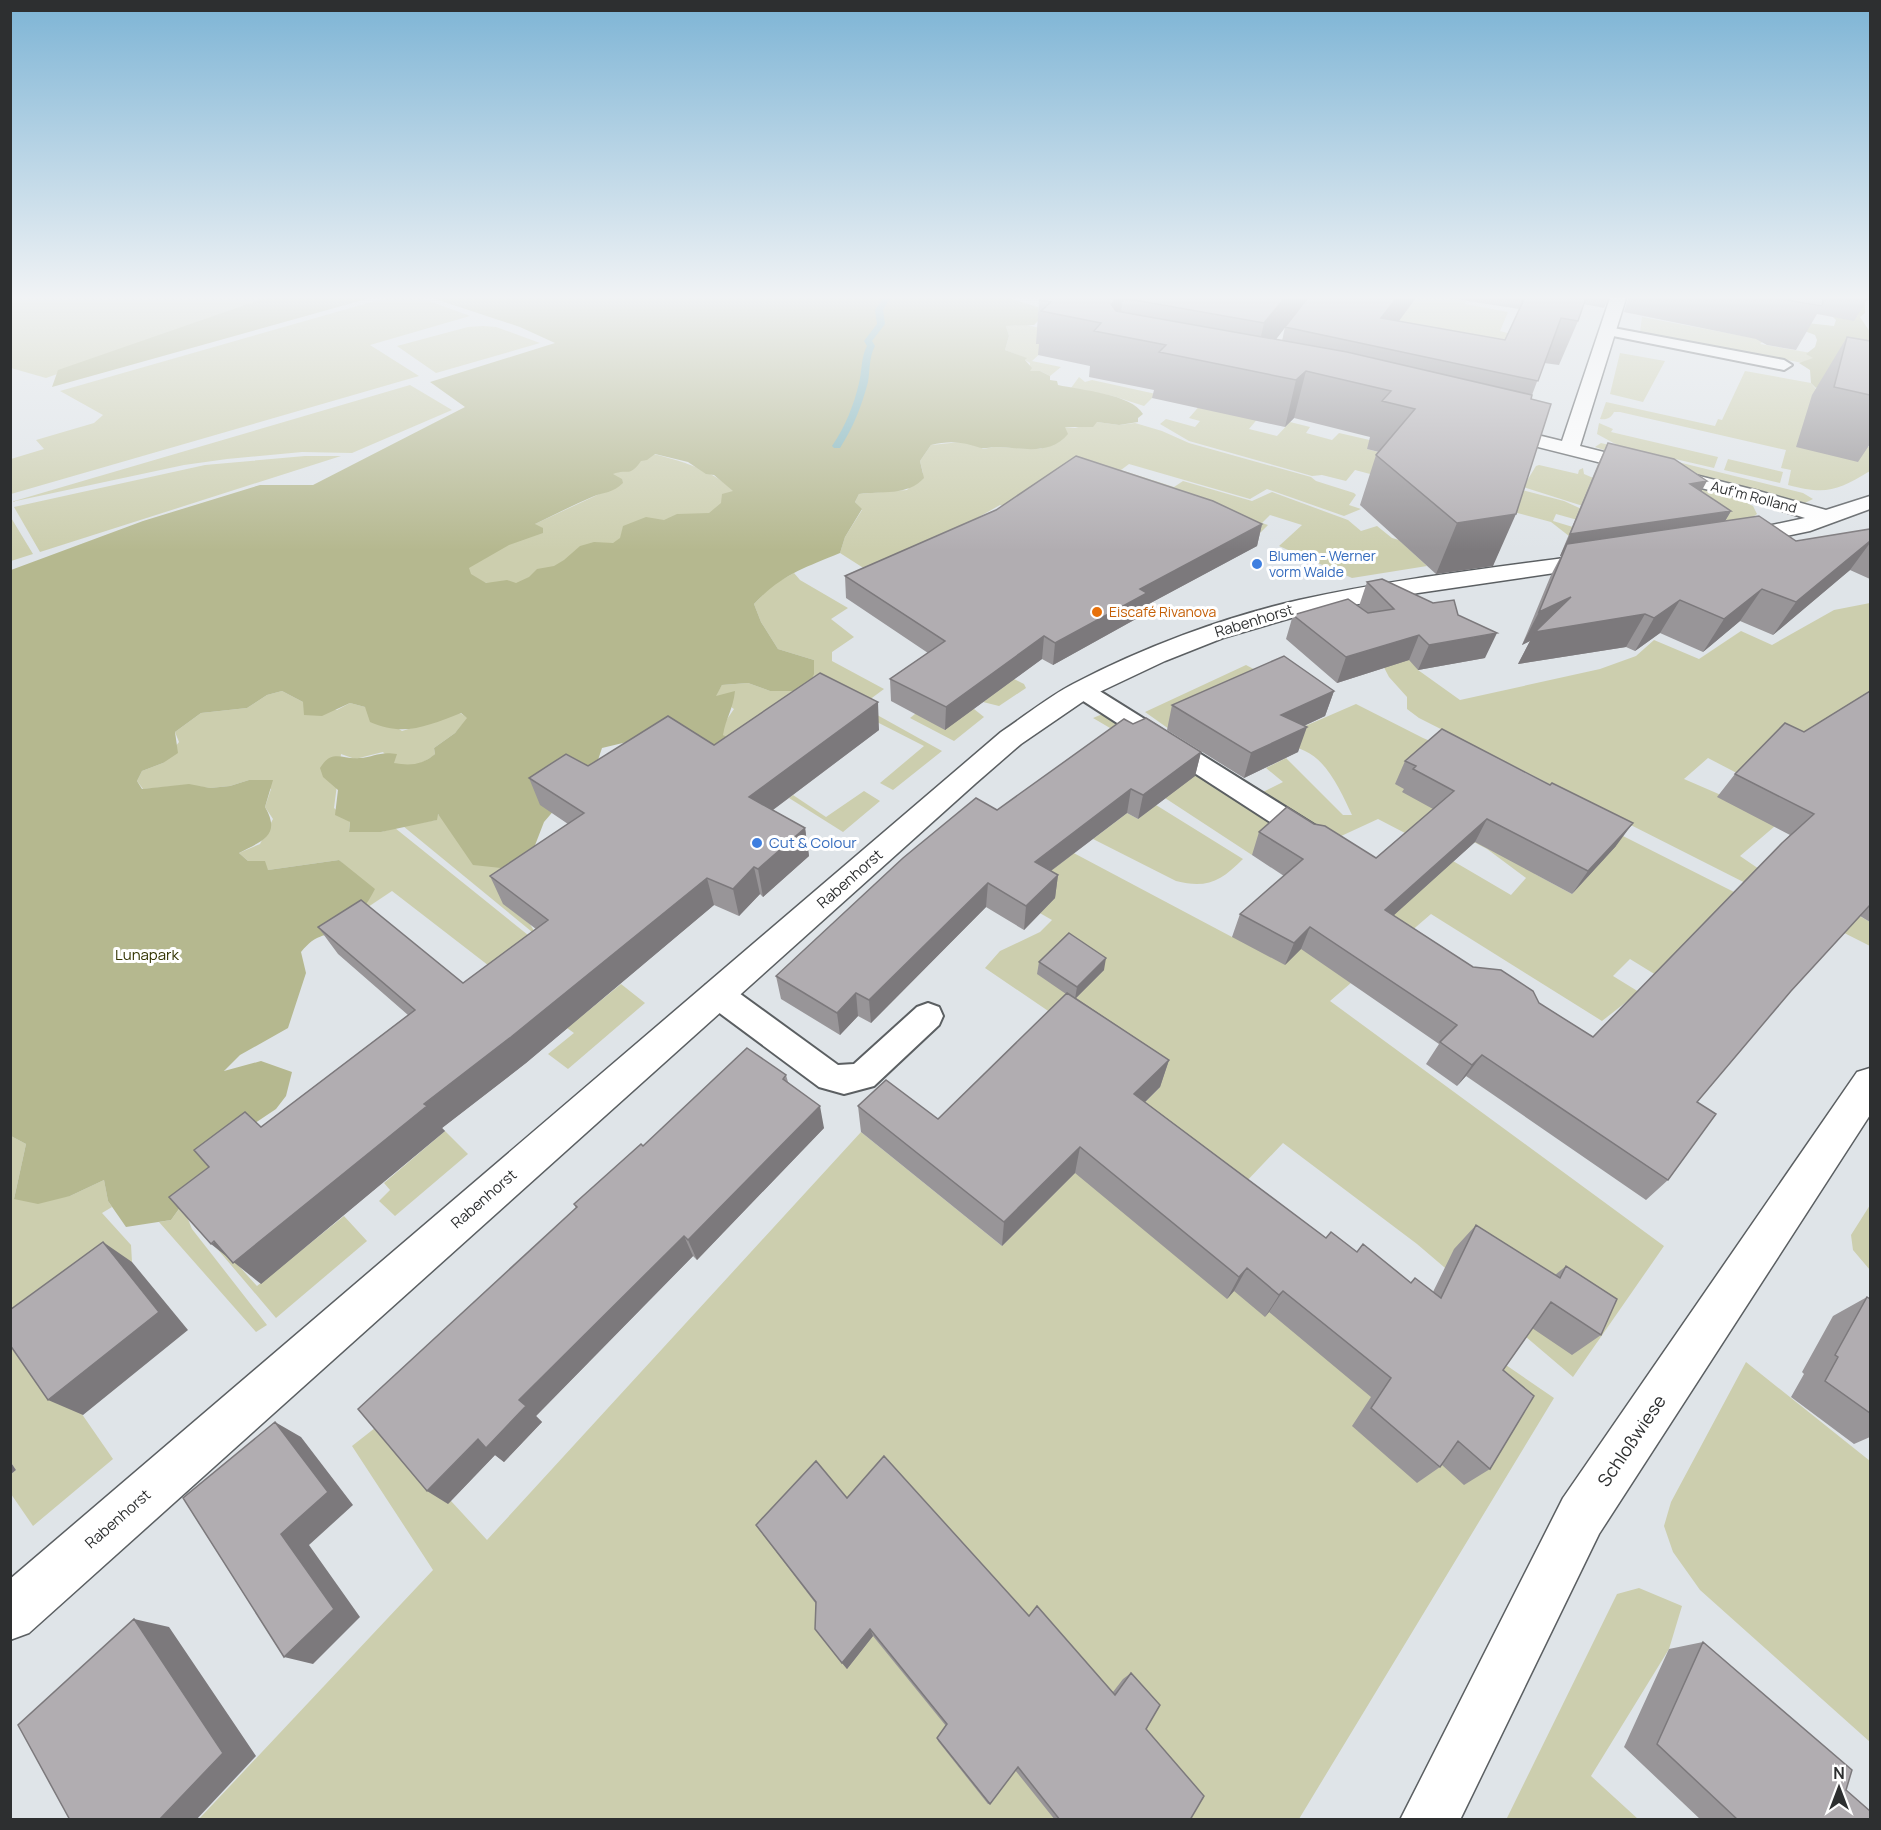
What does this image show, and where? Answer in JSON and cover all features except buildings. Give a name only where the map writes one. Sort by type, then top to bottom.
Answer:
[{"type":"street","points":[[1569,449],[1592,380]]},
{"type":"street","name":"Auf'm Rolland","points":[[1480,427],[1739,492],[1829,518]]},
{"type":"street","points":[[1711,544],[1775,533],[1829,518],[1870,502]]},
{"type":"street","name":"Rabenhorst","points":[[10,1614],[1002,746],[1082,690],[1156,656],[1205,637],[1301,607],[1418,586],[1629,556]]},
{"type":"street","name":"Schloßwiese","points":[[1429,1820],[1581,1516],[1870,1084]]},
{"type":"lane","points":[[1082,690],[1315,838]]},
{"type":"lane","points":[[717,994],[830,1077],[844,1080],[863,1076],[928,1016]]},
{"type":"green space","points":[[54,380],[76,380],[52,387]]},
{"type":"green space","points":[[97,380],[404,380],[11,494],[11,459],[44,449],[36,440],[94,423],[103,415],[60,391]]},
{"type":"green space","name":"Lunapark","points":[[1053,380],[1057,381],[1058,385],[1117,397],[1137,407],[1143,414],[1138,418],[1138,422],[1119,425],[1097,422],[1093,427],[1065,427],[1068,434],[1052,446],[1043,448],[983,448],[963,443],[938,443],[931,445],[920,461],[924,478],[918,484],[894,492],[859,494],[855,502],[862,509],[845,537],[840,553],[784,579],[754,604],[761,622],[778,649],[814,660],[814,674],[808,688],[793,691],[770,691],[748,683],[722,685],[716,696],[735,691],[723,735],[731,739],[728,748],[627,742],[602,748],[595,769],[574,787],[544,822],[532,853],[501,868],[473,865],[438,814],[437,820],[381,832],[349,832],[350,822],[335,815],[338,790],[323,777],[320,768],[324,762],[333,757],[359,758],[386,753],[397,754],[394,763],[421,762],[435,754],[434,748],[455,733],[467,718],[461,713],[426,726],[394,729],[370,722],[365,707],[350,703],[322,716],[304,715],[303,702],[282,691],[267,695],[247,708],[201,713],[175,732],[178,753],[163,763],[142,771],[137,781],[142,789],[189,784],[210,788],[230,786],[249,780],[273,780],[265,807],[270,817],[270,831],[261,841],[239,853],[248,861],[265,861],[268,870],[339,860],[375,889],[365,906],[352,920],[341,928],[316,939],[301,952],[306,973],[288,1028],[240,1055],[224,1071],[261,1061],[292,1072],[286,1096],[276,1109],[228,1141],[171,1220],[126,1227],[108,1201],[104,1180],[70,1196],[38,1204],[14,1199],[26,1144],[11,1136],[11,570],[143,521],[260,485],[313,485],[465,407],[430,382]],"holes":[[[655,454],[688,462],[706,474],[714,475],[733,491],[722,494],[721,503],[709,513],[677,514],[664,520],[646,517],[623,526],[620,538],[613,543],[594,542],[580,546],[554,566],[537,569],[529,577],[516,583],[507,580],[486,583],[471,574],[469,568],[509,545],[543,533],[543,528],[535,524],[596,495],[612,491],[623,483],[622,479],[613,474],[631,471],[641,461]]]},
{"type":"green space","points":[[1077,380],[1094,380],[1156,394],[1144,406],[1113,396],[1071,388]]},
{"type":"green space","points":[[1613,380],[1655,380],[1643,402],[1610,394]]},
{"type":"green space","points":[[1741,380],[1797,380],[1811,383],[1861,445],[1870,447],[1870,471],[1840,487],[1822,490],[1801,488],[1788,485],[1791,470],[1781,468],[1786,450],[1620,412],[1614,412],[1607,419],[1600,419],[1606,402],[1715,426],[1718,419],[1722,420]]},
{"type":"green space","points":[[1811,380],[1828,380],[1816,388]]},
{"type":"green space","points":[[410,385],[452,410],[352,453],[302,452],[184,465],[11,502]]},
{"type":"green space","points":[[1202,403],[1259,417],[1249,429],[1277,436],[1290,422],[1310,427],[1306,433],[1332,440],[1339,433],[1374,441],[1367,449],[1382,453],[1533,463],[1518,489],[1564,501],[1586,511],[1585,522],[1556,514],[1553,521],[1586,531],[1578,543],[1551,522],[1355,470],[1346,481],[1322,475],[1312,476],[1189,441],[1160,424],[1166,419],[1195,427],[1200,421],[1189,418]]},
{"type":"green space","points":[[1097,422],[1119,425],[1135,423],[1162,431],[1189,443],[1311,477],[1316,481],[1354,493],[1356,495],[1349,505],[1361,509],[1344,516],[1267,489],[1250,499],[1129,464],[1121,470],[1174,487],[1183,481],[1252,501],[1272,492],[1348,520],[1361,531],[1377,526],[1392,538],[1399,540],[1427,566],[1352,578],[1279,546],[1302,525],[1270,515],[1262,523],[1268,525],[1258,535],[1056,470],[1021,494],[1015,510],[1000,505],[970,522],[901,592],[840,553],[845,537],[862,510],[855,502],[859,494],[907,490],[923,473],[920,461],[931,445],[961,442],[975,444],[983,449],[994,447],[1041,449],[1064,427],[1075,428]]},
{"type":"green space","points":[[1599,423],[1613,429],[1611,432],[1718,457],[1714,468],[1619,446],[1597,434]]},
{"type":"green space","points":[[1601,443],[1803,493],[1813,499],[1805,503],[1634,460],[1595,447]]},
{"type":"green space","points":[[641,451],[702,470],[734,491],[719,513],[564,585],[412,581],[608,490],[584,476]]},
{"type":"green space","points":[[305,456],[341,456],[40,552],[14,507],[205,465]]},
{"type":"green space","points":[[1728,459],[1783,472],[1780,483],[1724,470]]},
{"type":"green space","points":[[1600,464],[1737,498],[1753,506],[1757,514],[1753,517],[1722,522]]},
{"type":"green space","points":[[1536,466],[1578,474],[1583,468],[1584,474],[1598,480],[1586,507],[1523,487]]},
{"type":"green space","points":[[10,516],[33,554],[11,561],[10,561]]},
{"type":"green space","points":[[794,573],[800,580],[848,608],[831,619],[854,637],[832,652],[832,661],[884,689],[861,706],[942,751],[893,790],[880,783],[924,746],[822,694],[731,739],[722,735],[725,722],[734,709],[715,696],[722,685],[748,683],[770,691],[814,660],[778,649],[761,622],[754,604],[772,585]]},
{"type":"green space","points":[[1870,603],[1870,710],[1754,782],[1708,758],[1684,779],[1781,821],[1740,856],[1759,869],[1815,891],[1870,922],[1870,946],[1419,718],[1407,709],[1407,697],[1389,677],[1376,652],[1404,618],[1418,670],[1460,700],[1600,669],[1636,656],[1654,640],[1699,659],[1741,631],[1772,645],[1834,610]]},
{"type":"green space","points":[[1246,665],[1276,681],[1169,729],[1145,712]]},
{"type":"green space","points":[[1014,679],[1024,684],[1026,688],[999,706],[983,702]]},
{"type":"green space","points":[[282,691],[303,702],[337,710],[350,703],[365,707],[402,731],[460,713],[468,718],[455,733],[434,748],[435,754],[416,765],[398,765],[383,752],[355,759],[341,754],[334,808],[350,822],[349,831],[381,832],[395,828],[533,939],[493,969],[392,891],[353,917],[354,874],[339,860],[268,870],[248,861],[239,853],[260,844],[273,819],[265,807],[271,789],[249,780],[230,786],[210,788],[188,785],[143,789],[137,781],[142,771],[163,763],[179,742],[175,732],[201,713],[247,708],[267,695]]},
{"type":"green space","points":[[1356,704],[1423,738],[1476,760],[1535,874],[1572,894],[1623,836],[1736,893],[1656,975],[1630,959],[1613,976],[1639,992],[1602,1021],[1431,914],[1330,1001],[1664,1246],[1573,1377],[1417,1244],[1283,1143],[1243,1185],[1554,1398],[1299,1819],[198,1820],[433,1570],[352,1446],[380,1424],[487,1540],[861,1132],[1002,1246],[1160,1087],[985,968],[1000,951],[1040,932],[1052,920],[1038,912],[1036,833],[1232,937],[1366,881],[1453,861],[1511,895],[1526,878],[1487,849],[1453,831],[1430,846],[1378,819],[1339,837],[1257,795],[1283,782],[1266,768],[1286,758],[1343,815],[1352,815],[1321,762],[1305,751],[1273,740]]},
{"type":"green space","points":[[974,709],[984,717],[954,741],[910,718],[915,714]]},
{"type":"green space","points":[[1105,713],[1282,828],[1252,855],[1165,798],[1127,738],[1093,718]]},
{"type":"green space","points":[[864,791],[880,801],[843,832],[789,798],[793,795],[826,817]]},
{"type":"green space","points":[[1156,805],[1243,859],[1228,873],[1213,881],[1187,883],[1176,881],[1093,839],[1127,813],[1138,819]]},
{"type":"green space","points":[[437,814],[520,858],[504,904],[530,924],[537,936],[403,826],[436,820]]},
{"type":"green space","points":[[621,984],[645,1003],[568,1069],[548,1054],[574,1033],[567,1028]]},
{"type":"green space","points":[[445,1131],[468,1154],[395,1216],[379,1201],[390,1190],[384,1183]]},
{"type":"green space","points":[[11,1136],[26,1144],[14,1199],[70,1196],[104,1180],[108,1201],[112,1207],[102,1213],[131,1245],[132,1262],[30,1339],[113,1459],[33,1526],[11,1494],[10,1475],[16,1470],[10,1461]]},
{"type":"green space","points":[[182,1205],[192,1229],[267,1325],[256,1332],[159,1222],[171,1220]]},
{"type":"green space","points":[[1870,1205],[1870,1270],[1853,1250],[1851,1235]]},
{"type":"green space","points":[[344,1216],[367,1241],[276,1318],[214,1245],[219,1244],[257,1286]]},
{"type":"green space","points":[[1746,1362],[1870,1461],[1870,1742],[1700,1590],[1673,1552],[1664,1526],[1671,1502]]},
{"type":"green space","points":[[1639,1588],[1682,1606],[1669,1649],[1591,1776],[1638,1819],[1506,1820],[1617,1594]]},
{"type":"waterway","points":[[837,446],[848,427],[864,380]]},
{"type":"place","name":"Blumen - Werner vorm Walde","points":[[1257,564]]},
{"type":"place","name":"Eiscafé Rivanova","points":[[1097,612]]},
{"type":"place","name":"Cut & Colour","points":[[757,843]]}]
